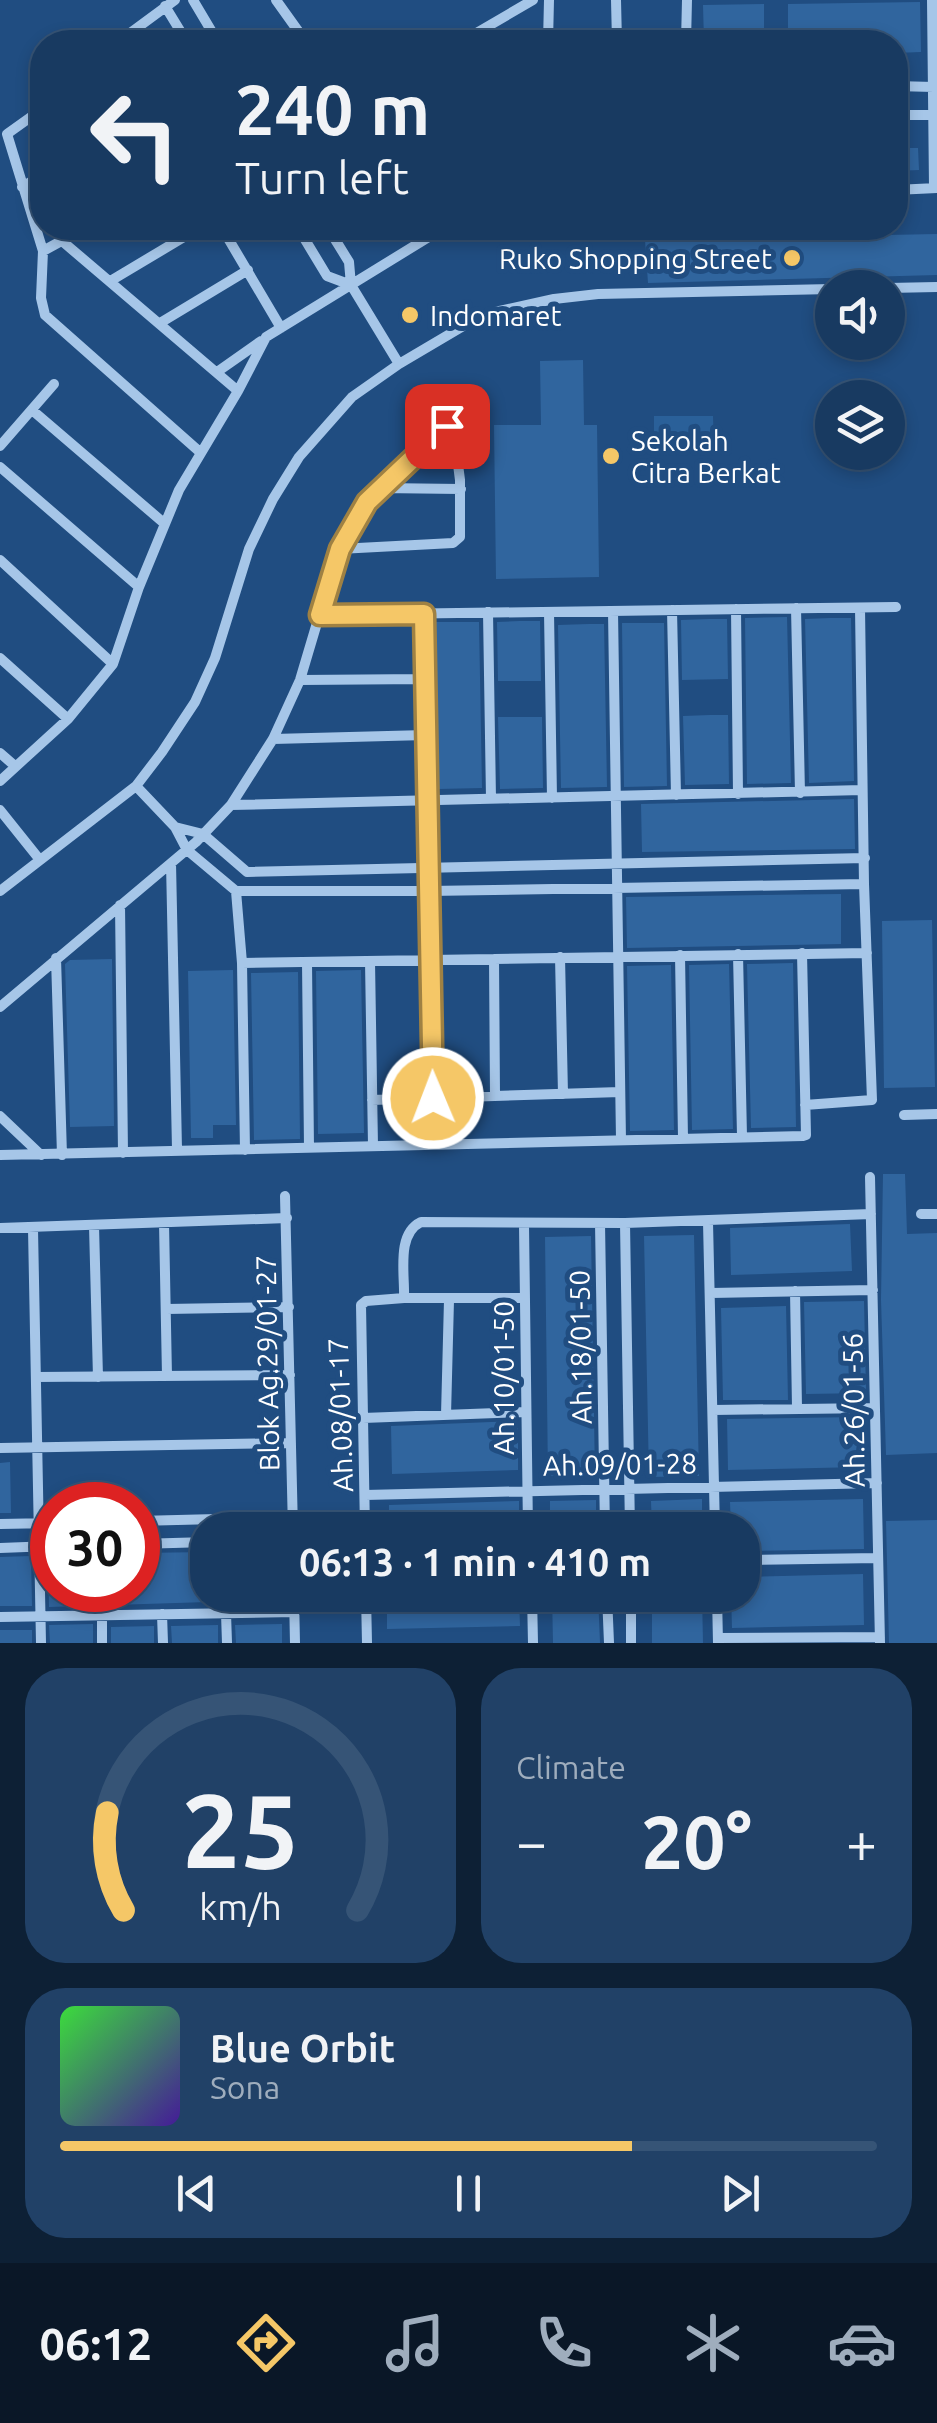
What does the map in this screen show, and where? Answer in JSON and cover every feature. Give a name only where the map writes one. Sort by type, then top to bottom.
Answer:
[{"type":"street","points":[[194,0],[211,30]]},
{"type":"street","points":[[276,0],[297,30]]},
{"type":"street","points":[[482,30],[533,0]]},
{"type":"street","points":[[548,30],[549,0]]},
{"type":"street","points":[[616,0],[616,30]]},
{"type":"street","points":[[687,30],[688,0]]},
{"type":"street","points":[[908,189],[936,188],[932,0]]},
{"type":"street","points":[[134,30],[170,3],[182,30]]},
{"type":"street","points":[[908,86],[934,87]]},
{"type":"street","points":[[908,115],[934,116]]},
{"type":"street","points":[[30,117],[7,134],[30,211]]},
{"type":"street","points":[[22,187],[30,182]]},
{"type":"street","points":[[39,240],[43,251],[42,304],[50,322],[201,452]]},
{"type":"street","points":[[112,280],[179,240]]},
{"type":"street","points":[[229,240],[281,328]]},
{"type":"street","points":[[305,240],[327,276],[351,285]]},
{"type":"street","points":[[335,240],[349,262],[351,285],[399,364]]},
{"type":"street","points":[[216,372],[417,240]]},
{"type":"street","points":[[43,251],[62,241],[238,391]]},
{"type":"street","points":[[160,322],[248,270]]},
{"type":"street","points":[[905,288],[937,287]]},
{"type":"street","points":[[0,891],[136,786],[162,752],[216,658],[248,549],[272,499],[329,421],[352,397],[399,364],[495,312],[598,294],[815,289]]},
{"type":"street","points":[[0,780],[68,719],[113,664],[179,490],[266,337]]},
{"type":"street","points":[[0,446],[54,384]]},
{"type":"street","points":[[32,410],[165,524]]},
{"type":"street","points":[[0,1007],[187,850],[231,804],[272,739],[300,680],[340,549],[367,502],[447,426],[452,426],[456,431],[462,534],[453,543],[340,549]]},
{"type":"street","points":[[0,468],[140,586]]},
{"type":"street","points":[[380,488],[460,489]]},
{"type":"street","points":[[0,560],[113,664]]},
{"type":"street","points":[[320,615],[896,607]]},
{"type":"street","points":[[796,608],[800,793]]},
{"type":"street","points":[[805,1105],[872,1100],[860,608]]},
{"type":"street","points":[[736,609],[738,794]]},
{"type":"street","points":[[613,610],[621,1140]]},
{"type":"street","points":[[672,610],[676,795]]},
{"type":"street","points":[[488,612],[491,799]]},
{"type":"street","points":[[549,612],[552,798]]},
{"type":"street","points":[[424,614],[433,1098]]},
{"type":"street","points":[[0,658],[68,719]]},
{"type":"street","points":[[300,680],[426,679]]},
{"type":"street","points":[[272,739],[426,735]]},
{"type":"street","points":[[0,752],[15,766]]},
{"type":"street","points":[[136,786],[175,827],[187,850],[236,891],[864,884]]},
{"type":"street","points":[[231,804],[862,790]]},
{"type":"street","points":[[0,810],[40,860]]},
{"type":"street","points":[[175,827],[203,834],[247,872],[865,858]]},
{"type":"street","points":[[171,863],[177,1149]]},
{"type":"street","points":[[236,891],[242,963],[245,1150]]},
{"type":"street","points":[[120,905],[123,1153]]},
{"type":"street","points":[[0,1155],[806,1135],[802,953]]},
{"type":"street","points":[[242,963],[866,953]]},
{"type":"street","points":[[738,954],[742,1136]]},
{"type":"street","points":[[680,955],[683,1138]]},
{"type":"street","points":[[56,958],[62,1155]]},
{"type":"street","points":[[494,958],[495,1096]]},
{"type":"street","points":[[560,958],[563,1094]]},
{"type":"street","points":[[370,960],[372,1146]]},
{"type":"street","points":[[307,962],[309,1148]]},
{"type":"street","points":[[372,1100],[620,1092]]},
{"type":"street","points":[[904,1114],[937,1114]]},
{"type":"street","points":[[0,1116],[42,1155]]},
{"type":"street","name":"Ah.26/01-56","points":[[870,1177],[880,1640]]},
{"type":"street","name":"Blok Ag.29/01-27","points":[[285,1196],[293,1512]]},
{"type":"street","points":[[525,1298],[404,1298],[406,1236],[422,1222],[708,1222],[871,1214]]},
{"type":"street","points":[[921,1214],[937,1214]]},
{"type":"street","points":[[0,1228],[287,1218]]},
{"type":"street","points":[[708,1222],[715,1512]]},
{"type":"street","name":"Ah.18/01-50","points":[[600,1223],[605,1512]]},
{"type":"street","name":"Ah.18/01-50","points":[[625,1223],[630,1512]]},
{"type":"street","points":[[164,1224],[167,1376]]},
{"type":"street","name":"Ah.10/01-50","points":[[524,1225],[527,1512]]},
{"type":"street","points":[[94,1226],[98,1377]]},
{"type":"street","points":[[33,1229],[37,1482]]},
{"type":"street","points":[[711,1293],[873,1290]]},
{"type":"street","points":[[794,1291],[797,1408]]},
{"type":"street","name":"Ah.08/01-17","points":[[364,1512],[359,1311],[366,1301],[404,1298]]},
{"type":"street","points":[[446,1415],[449,1300]]},
{"type":"street","points":[[166,1310],[289,1308]]},
{"type":"street","points":[[36,1378],[290,1375]]},
{"type":"street","points":[[713,1410],[875,1408]]},
{"type":"street","points":[[364,1418],[524,1412]]},
{"type":"street","points":[[0,1448],[292,1443]]},
{"type":"street","name":"Ah.09/01-28","points":[[364,1495],[526,1488],[877,1483]]},
{"type":"street","points":[[160,1520],[190,1520]]},
{"type":"street","points":[[0,1524],[30,1524]]},
{"type":"street","points":[[160,1543],[190,1543]]},
{"type":"street","points":[[0,1548],[30,1546]]},
{"type":"street","points":[[760,1560],[878,1558]]},
{"type":"street","points":[[40,1612],[41,1643]]},
{"type":"street","points":[[0,1616],[294,1612],[295,1643]]},
{"type":"street","points":[[366,1612],[367,1643]]},
{"type":"street","points":[[532,1612],[533,1643]]},
{"type":"street","points":[[607,1612],[608,1643]]},
{"type":"street","points":[[630,1612],[631,1643]]},
{"type":"street","points":[[717,1612],[718,1641],[880,1640]]},
{"type":"street","points":[[226,1613],[227,1643]]},
{"type":"street","points":[[162,1614],[163,1643]]},
{"type":"street","points":[[102,1615],[102,1643]]},
{"type":"shaded area","points":[[654,416],[713,416],[714,450],[654,451]]},
{"type":"building","points":[[920,2],[921,52],[908,52],[908,30],[788,30],[788,4]]},
{"type":"building","points":[[764,4],[764,30],[704,30],[703,5]]},
{"type":"building","points":[[908,148],[918,148],[919,170],[908,170]]},
{"type":"building","name":"Ruko Shopping Street","points":[[937,234],[937,275],[905,276],[905,270],[815,270],[815,278],[648,283],[645,240],[908,240],[908,235]]},
{"type":"building","points":[[583,360],[584,425],[597,425],[599,577],[496,579],[494,425],[541,425],[540,361]]},
{"type":"building","points":[[787,617],[791,783],[747,784],[745,618]]},
{"type":"building","points":[[851,618],[854,781],[809,783],[805,619]]},
{"type":"building","points":[[727,619],[728,679],[682,680],[681,620]]},
{"type":"building","points":[[540,621],[541,681],[498,681],[497,622]]},
{"type":"building","points":[[436,622],[479,622],[482,788],[438,789]]},
{"type":"building","points":[[622,623],[664,623],[667,786],[624,787]]},
{"type":"building","points":[[604,624],[607,787],[561,788],[558,625]]},
{"type":"building","points":[[728,715],[729,784],[685,785],[683,716]]},
{"type":"building","points":[[498,717],[542,717],[543,788],[500,789]]},
{"type":"building","points":[[854,799],[855,849],[642,852],[641,804]]},
{"type":"building","points":[[841,894],[841,944],[627,948],[626,897]]},
{"type":"building","points":[[932,920],[935,1087],[884,1088],[882,921]]},
{"type":"building","points":[[112,959],[114,1126],[70,1127],[65,964],[70,960]]},
{"type":"building","points":[[793,963],[796,1127],[751,1128],[747,964]]},
{"type":"building","points":[[729,964],[733,1129],[692,1130],[689,965]]},
{"type":"building","points":[[671,965],[674,1130],[630,1131],[627,966]]},
{"type":"building","points":[[233,970],[236,1125],[213,1125],[213,1138],[191,1138],[188,971]]},
{"type":"building","points":[[361,970],[364,1133],[318,1134],[316,971]]},
{"type":"building","points":[[298,972],[300,1139],[254,1140],[251,973]]},
{"type":"building","points":[[883,1174],[905,1174],[907,1234],[937,1233],[937,1453],[886,1455],[881,1300]]},
{"type":"building","points":[[850,1224],[852,1271],[731,1275],[730,1228]]},
{"type":"building","points":[[694,1235],[699,1476],[649,1477],[644,1236]]},
{"type":"building","points":[[591,1236],[595,1476],[548,1476],[545,1237]]},
{"type":"building","points":[[864,1301],[866,1393],[806,1394],[804,1302]]},
{"type":"building","points":[[786,1306],[788,1400],[723,1400],[721,1308]]},
{"type":"building","points":[[859,1417],[860,1467],[728,1470],[727,1419]]},
{"type":"building","points":[[518,1421],[518,1470],[392,1474],[391,1426]]},
{"type":"building","points":[[10,1462],[11,1513],[0,1513],[0,1463]]},
{"type":"building","points":[[702,1499],[702,1512],[651,1512],[651,1501]]},
{"type":"building","points":[[863,1499],[864,1549],[760,1551],[760,1512],[730,1512],[730,1502]]},
{"type":"building","points":[[596,1500],[596,1512],[550,1512],[550,1501]]},
{"type":"building","points":[[519,1501],[519,1512],[389,1512],[389,1505]]},
{"type":"building","points":[[937,1520],[937,1643],[889,1643],[886,1521]]},
{"type":"building","points":[[190,1552],[190,1603],[160,1604],[160,1553]]},
{"type":"building","points":[[30,1556],[30,1606],[0,1606],[0,1557]]},
{"type":"building","points":[[863,1574],[864,1625],[732,1628],[732,1612],[760,1612],[760,1577]]},
{"type":"building","points":[[387,1612],[520,1612],[520,1626],[387,1629]]},
{"type":"building","points":[[552,1612],[599,1612],[600,1643],[553,1643]]},
{"type":"building","points":[[652,1612],[702,1612],[703,1643],[652,1643]]},
{"type":"building","points":[[93,1624],[93,1643],[50,1643],[49,1625]]},
{"type":"building","points":[[282,1624],[282,1643],[236,1643],[235,1625]]},
{"type":"building","points":[[218,1625],[218,1643],[172,1643],[171,1626]]},
{"type":"building","points":[[154,1626],[154,1643],[111,1643],[111,1627]]},
{"type":"building","points":[[0,1630],[32,1630],[32,1643],[0,1643]]},
{"type":"place","name":"Ruko Shopping Street","points":[[792,258]]},
{"type":"place","name":"Indomaret","points":[[410,315]]},
{"type":"place","name":"Sekolah Citra Berkat","points":[[611,456]]},
{"type":"route","points":[[433,1098],[424,614],[320,615],[340,549],[367,502],[447,426]]}]
